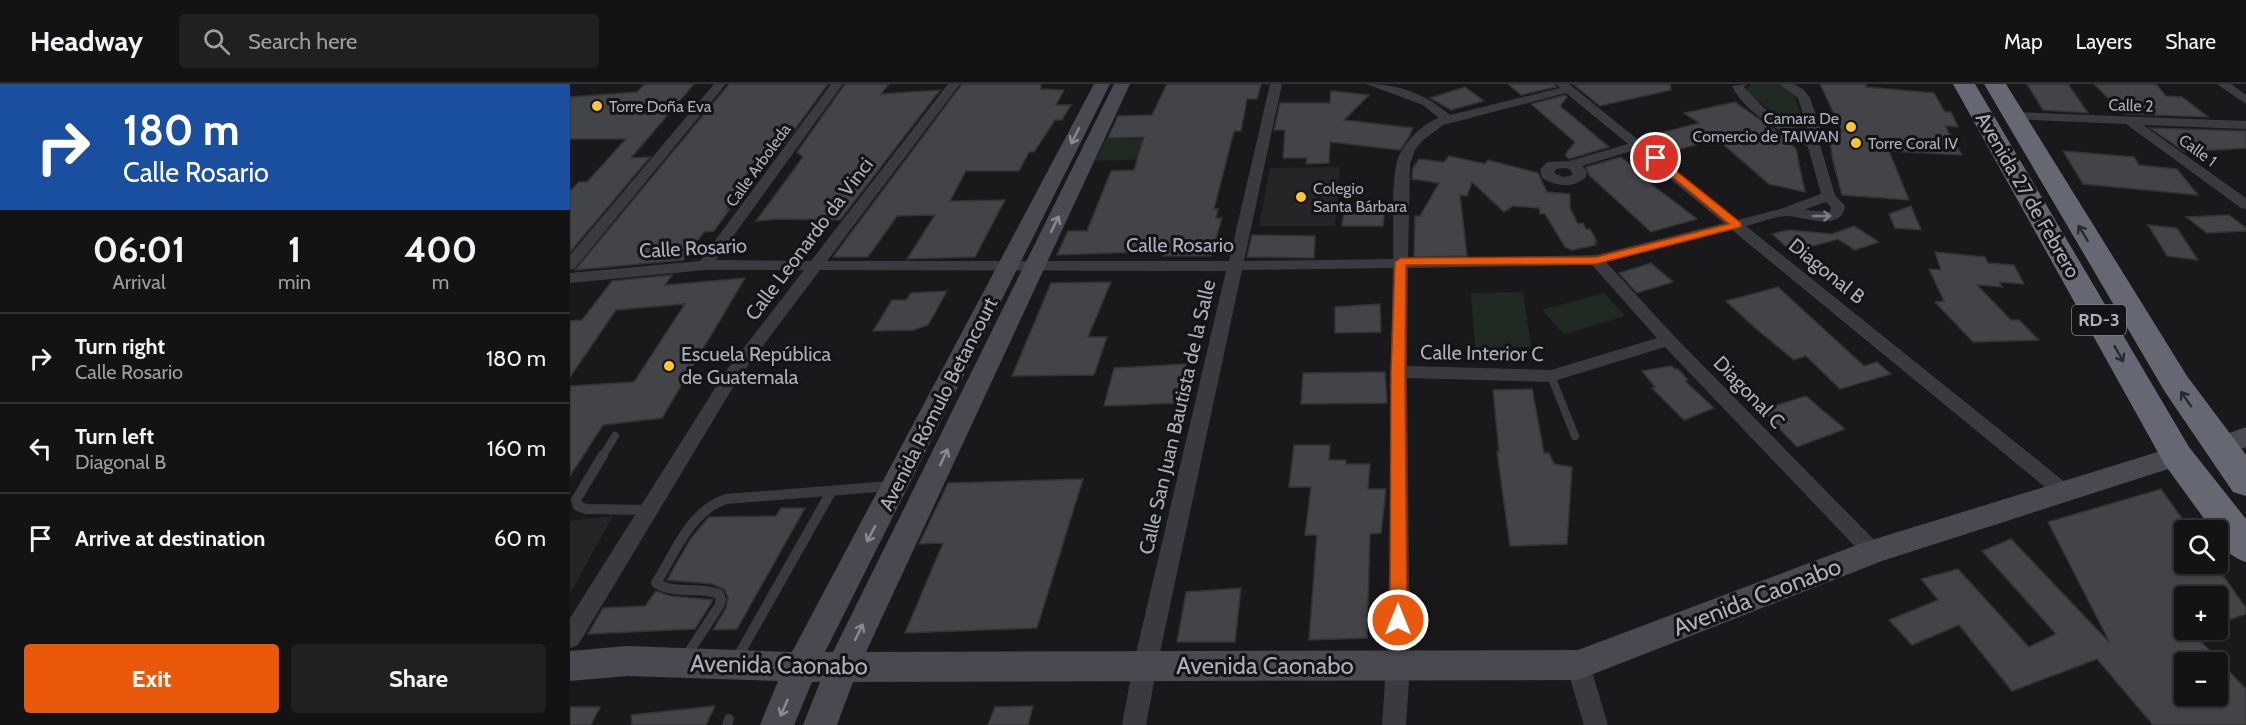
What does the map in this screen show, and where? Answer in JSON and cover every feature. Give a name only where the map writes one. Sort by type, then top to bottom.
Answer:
[{"type":"highway","name":"Avenida 27 de Febrero","points":[[1964,84],[2177,456],[2246,547]]},
{"type":"highway","name":"Avenida 27 de Febrero","points":[[1995,84],[2170,374],[2233,441],[2246,482]]},
{"type":"main road","name":"Avenida Rómulo Betancourt","points":[[777,725],[801,667],[1102,84]]},
{"type":"main road","name":"Avenida Rómulo Betancourt","points":[[820,725],[842,667],[1122,84]]},
{"type":"main road","name":"Avenida Caonabo","points":[[570,666],[627,661],[801,667],[1578,665],[1873,552],[2177,456]]},
{"type":"street","points":[[570,265],[720,84]]},
{"type":"street","name":"Calle Arboleda","points":[[705,265],[837,84]]},
{"type":"street","name":"Calle Leonardo da Vinci","points":[[570,638],[732,375],[954,84]]},
{"type":"street","name":"Calle San Juan Bautista de la Salle","points":[[1134,725],[1144,666],[1276,84]]},
{"type":"street","points":[[1371,84],[1401,94],[1412,95],[1427,102],[1447,119]]},
{"type":"street","points":[[1402,84],[1410,89],[1412,95]]},
{"type":"street","points":[[1741,84],[1738,86],[1740,93],[1776,121],[1814,145]]},
{"type":"street","points":[[1785,84],[1799,91],[1811,118],[1816,135],[1814,145],[1828,196],[1838,206],[1837,214],[1828,217],[1785,212]]},
{"type":"street","points":[[2223,84],[2246,100]]},
{"type":"street","points":[[1394,725],[1398,666],[1398,372],[1403,164],[1409,149],[1430,126],[1447,119],[1566,86]]},
{"type":"street","name":"Diagonal B","points":[[1566,86],[2064,492]]},
{"type":"street","name":"Calle 2","points":[[2015,116],[2246,125]]},
{"type":"street","points":[[1776,121],[1811,118]]},
{"type":"street","name":"Calle 1","points":[[2130,121],[2246,205]]},
{"type":"street","points":[[1569,165],[1639,145]]},
{"type":"street","name":"Calle Rosario","points":[[570,278],[705,265],[1234,266],[1596,260],[1785,212],[1828,196]]},
{"type":"street","name":"Diagonal C","points":[[1596,260],[1668,340],[1873,552]]},
{"type":"street","name":"Calle Interior C","points":[[1398,372],[1551,376],[1668,340]]},
{"type":"street","points":[[896,486],[930,486]]},
{"type":"street","points":[[1578,665],[1596,725]]},
{"type":"lane","points":[[1551,376],[1575,436]]},
{"type":"lane","points":[[615,436],[576,500],[578,506],[649,510]]},
{"type":"lane","points":[[683,663],[719,606],[721,599],[717,592],[666,588],[656,583],[699,515],[714,503],[726,500],[896,486]]},
{"type":"lane","points":[[734,664],[831,492]]},
{"type":"shaded area","points":[[1751,84],[1777,84],[1792,90],[1809,138],[1745,91]]},
{"type":"shaded area","points":[[1186,138],[1179,158],[1095,161],[1106,139]]},
{"type":"shaded area","name":"Colegio Santa Bárbara","points":[[1340,167],[1335,226],[1259,226],[1270,168]]},
{"type":"shaded area","points":[[1523,292],[1531,347],[1475,348],[1471,293]]},
{"type":"shaded area","points":[[1604,293],[1625,316],[1564,334],[1542,310]]},
{"type":"shaded area","points":[[613,516],[570,593],[570,521]]},
{"type":"building","points":[[645,84],[694,84],[631,158],[650,157],[570,252],[570,191],[579,182],[587,182],[626,139],[570,139],[570,97],[637,92]]},
{"type":"building","points":[[729,84],[828,84],[785,143],[782,141],[766,163],[753,164],[726,210],[730,209],[714,231],[704,232],[683,260],[575,270]]},
{"type":"building","points":[[845,84],[889,84],[881,94],[940,90],[840,220],[756,221],[803,157],[797,152]]},
{"type":"building","points":[[962,84],[1041,84],[1041,89],[1064,90],[1056,105],[1071,105],[1062,120],[1055,120],[1034,152],[1029,152],[1019,171],[966,171],[950,201],[1005,200],[975,257],[907,259],[935,215],[897,216],[868,257],[833,257]]},
{"type":"building","points":[[1167,84],[1261,84],[1257,99],[1247,99],[1241,131],[1234,131],[1214,209],[1218,209],[1216,218],[1222,218],[1211,256],[1163,256],[1164,253],[1140,254],[1140,252],[1057,255],[1068,231],[1087,231],[1111,171],[1134,170],[1144,137],[1108,138],[1118,116],[1152,115]]},
{"type":"building","points":[[1508,84],[1554,84],[1556,87],[1521,95]]},
{"type":"building","points":[[1573,84],[1670,84],[1671,90],[1600,106]]},
{"type":"building","points":[[1820,84],[1866,84],[1866,87],[1934,93],[1945,112],[1951,112],[1958,127],[1945,126],[1962,155],[1889,151],[1909,200],[1842,195],[1828,130],[1842,131]]},
{"type":"building","points":[[2027,84],[2068,84],[2088,113],[2043,110]]},
{"type":"building","points":[[2094,84],[2156,84],[2166,96],[2182,97],[2208,117],[2124,114]]},
{"type":"building","points":[[1465,87],[1484,101],[1451,110],[1430,98]]},
{"type":"building","points":[[1331,91],[1369,95],[1344,120],[1413,128],[1400,150],[1330,142],[1329,163],[1306,164],[1307,158],[1283,158],[1285,130],[1274,130],[1280,103],[1330,103]]},
{"type":"building","points":[[1565,95],[1567,97],[1560,106],[1609,147],[1569,159],[1565,155],[1575,142],[1531,104]]},
{"type":"building","points":[[1735,102],[1782,135],[1796,149],[1805,192],[1769,184],[1717,139],[1662,154],[1640,138],[1699,123],[1684,113]]},
{"type":"building","points":[[2150,128],[2246,131],[2246,148],[2185,152]]},
{"type":"building","points":[[2063,151],[2134,157],[2139,165],[2177,169],[2198,195],[2083,184]]},
{"type":"building","points":[[1449,156],[1485,164],[1488,160],[1538,173],[1547,192],[1570,194],[1570,208],[1578,224],[1583,223],[1586,229],[1590,229],[1597,242],[1594,242],[1596,245],[1572,250],[1565,247],[1545,214],[1540,214],[1539,208],[1513,206],[1504,212],[1472,182],[1467,196],[1460,195],[1467,256],[1414,257],[1415,216],[1420,216],[1439,183],[1412,179],[1413,168],[1419,159],[1444,162]]},
{"type":"building","points":[[1621,157],[1641,173],[1638,174],[1697,219],[1651,232],[1589,175],[1586,167]]},
{"type":"building","points":[[1345,205],[1385,206],[1383,226],[1342,226]]},
{"type":"building","points":[[1911,206],[1921,230],[1895,228],[1889,214]]},
{"type":"building","points":[[2229,215],[2246,228],[2246,231],[2207,233],[2186,217]]},
{"type":"building","points":[[2148,225],[2177,228],[2198,260],[2167,256]]},
{"type":"building","points":[[1854,226],[1879,242],[1855,250],[1838,239],[1792,252],[1772,234],[1789,230],[1832,234]]},
{"type":"building","points":[[1252,235],[1315,236],[1314,258],[1247,257]]},
{"type":"building","points":[[1935,252],[1985,257],[1988,263],[2014,265],[2024,284],[1999,282],[2002,287],[1977,285],[2011,320],[2019,320],[2039,340],[1973,342],[1935,302],[1944,301],[1929,269],[1941,270]]},
{"type":"building","points":[[1651,263],[1673,282],[1637,293],[1619,273]]},
{"type":"building","name":"Escuela República de Guatemala","points":[[672,275],[665,285],[745,278],[662,418],[603,425],[570,476],[570,386],[634,382],[685,304],[616,310],[570,377],[570,321],[582,320],[612,281]]},
{"type":"building","points":[[1111,282],[1088,337],[1107,337],[1094,375],[1012,376],[1051,283]]},
{"type":"building","points":[[1778,287],[1864,366],[1877,362],[1891,374],[1840,389],[1806,356],[1794,360],[1726,301]]},
{"type":"building","points":[[947,291],[928,325],[914,330],[873,331],[892,300],[906,300],[911,293]]},
{"type":"building","points":[[1380,304],[1381,332],[1335,333],[1335,307]]},
{"type":"building","points":[[1186,364],[1181,403],[1104,406],[1114,368]]},
{"type":"building","points":[[1671,366],[1678,369],[1688,380],[1685,381],[1714,408],[1684,420],[1652,388],[1655,387],[1642,371]]},
{"type":"building","points":[[1385,372],[1387,403],[1301,404],[1303,373]]},
{"type":"building","points":[[1532,389],[1544,453],[1549,453],[1554,464],[1572,467],[1567,544],[1510,546],[1497,452],[1499,452],[1493,390]]},
{"type":"building","points":[[1806,396],[1845,429],[1797,447],[1761,410]]},
{"type":"building","points":[[1294,445],[1330,445],[1329,460],[1346,460],[1346,464],[1370,464],[1368,489],[1386,489],[1381,533],[1370,534],[1367,638],[1309,640],[1317,535],[1305,535],[1311,487],[1289,487]]},
{"type":"building","points":[[1083,479],[1037,628],[905,633],[943,543],[919,544],[948,483]]},
{"type":"building","points":[[2161,489],[2183,520],[2174,520],[2174,574],[2222,574],[2246,608],[2246,614],[2228,620],[2228,586],[2174,586],[2174,640],[2199,640],[2211,652],[2174,652],[2174,706],[2228,706],[2228,670],[2246,689],[2246,725],[2153,725],[2097,659],[2012,691],[1959,625],[1912,645],[1889,620],[1938,600],[1921,579],[1958,569],[2029,647],[2056,634],[1982,551],[2011,539],[2110,643],[2048,522]]},
{"type":"building","points":[[781,508],[805,508],[737,629],[713,630],[726,608],[728,597],[724,589],[712,584],[667,580],[691,538],[709,517],[776,516]]},
{"type":"building","points":[[1241,588],[1235,642],[1177,642],[1186,592]]},
{"type":"building","points":[[656,591],[670,596],[713,600],[695,629],[588,634],[603,608],[645,606]]},
{"type":"building","points":[[715,706],[706,725],[632,725],[631,715]]},
{"type":"building","points":[[1033,706],[1028,725],[988,725],[995,707]]},
{"type":"building","points":[[570,707],[600,707],[591,725],[570,725]]},
{"type":"place","name":"Torre Doña Eva","points":[[597,106]]},
{"type":"place","name":"Camara De Comercio de TAIWAN","points":[[1851,127]]},
{"type":"place","name":"Torre Coral IV","points":[[1856,143]]},
{"type":"place","name":"Colegio Santa Bárbara","points":[[1301,197]]},
{"type":"place","name":"Escuela República de Guatemala","points":[[669,366]]},
{"type":"route","points":[[1398,620],[1398,372],[1401,262],[1596,260],[1737,225],[1656,158]]}]
